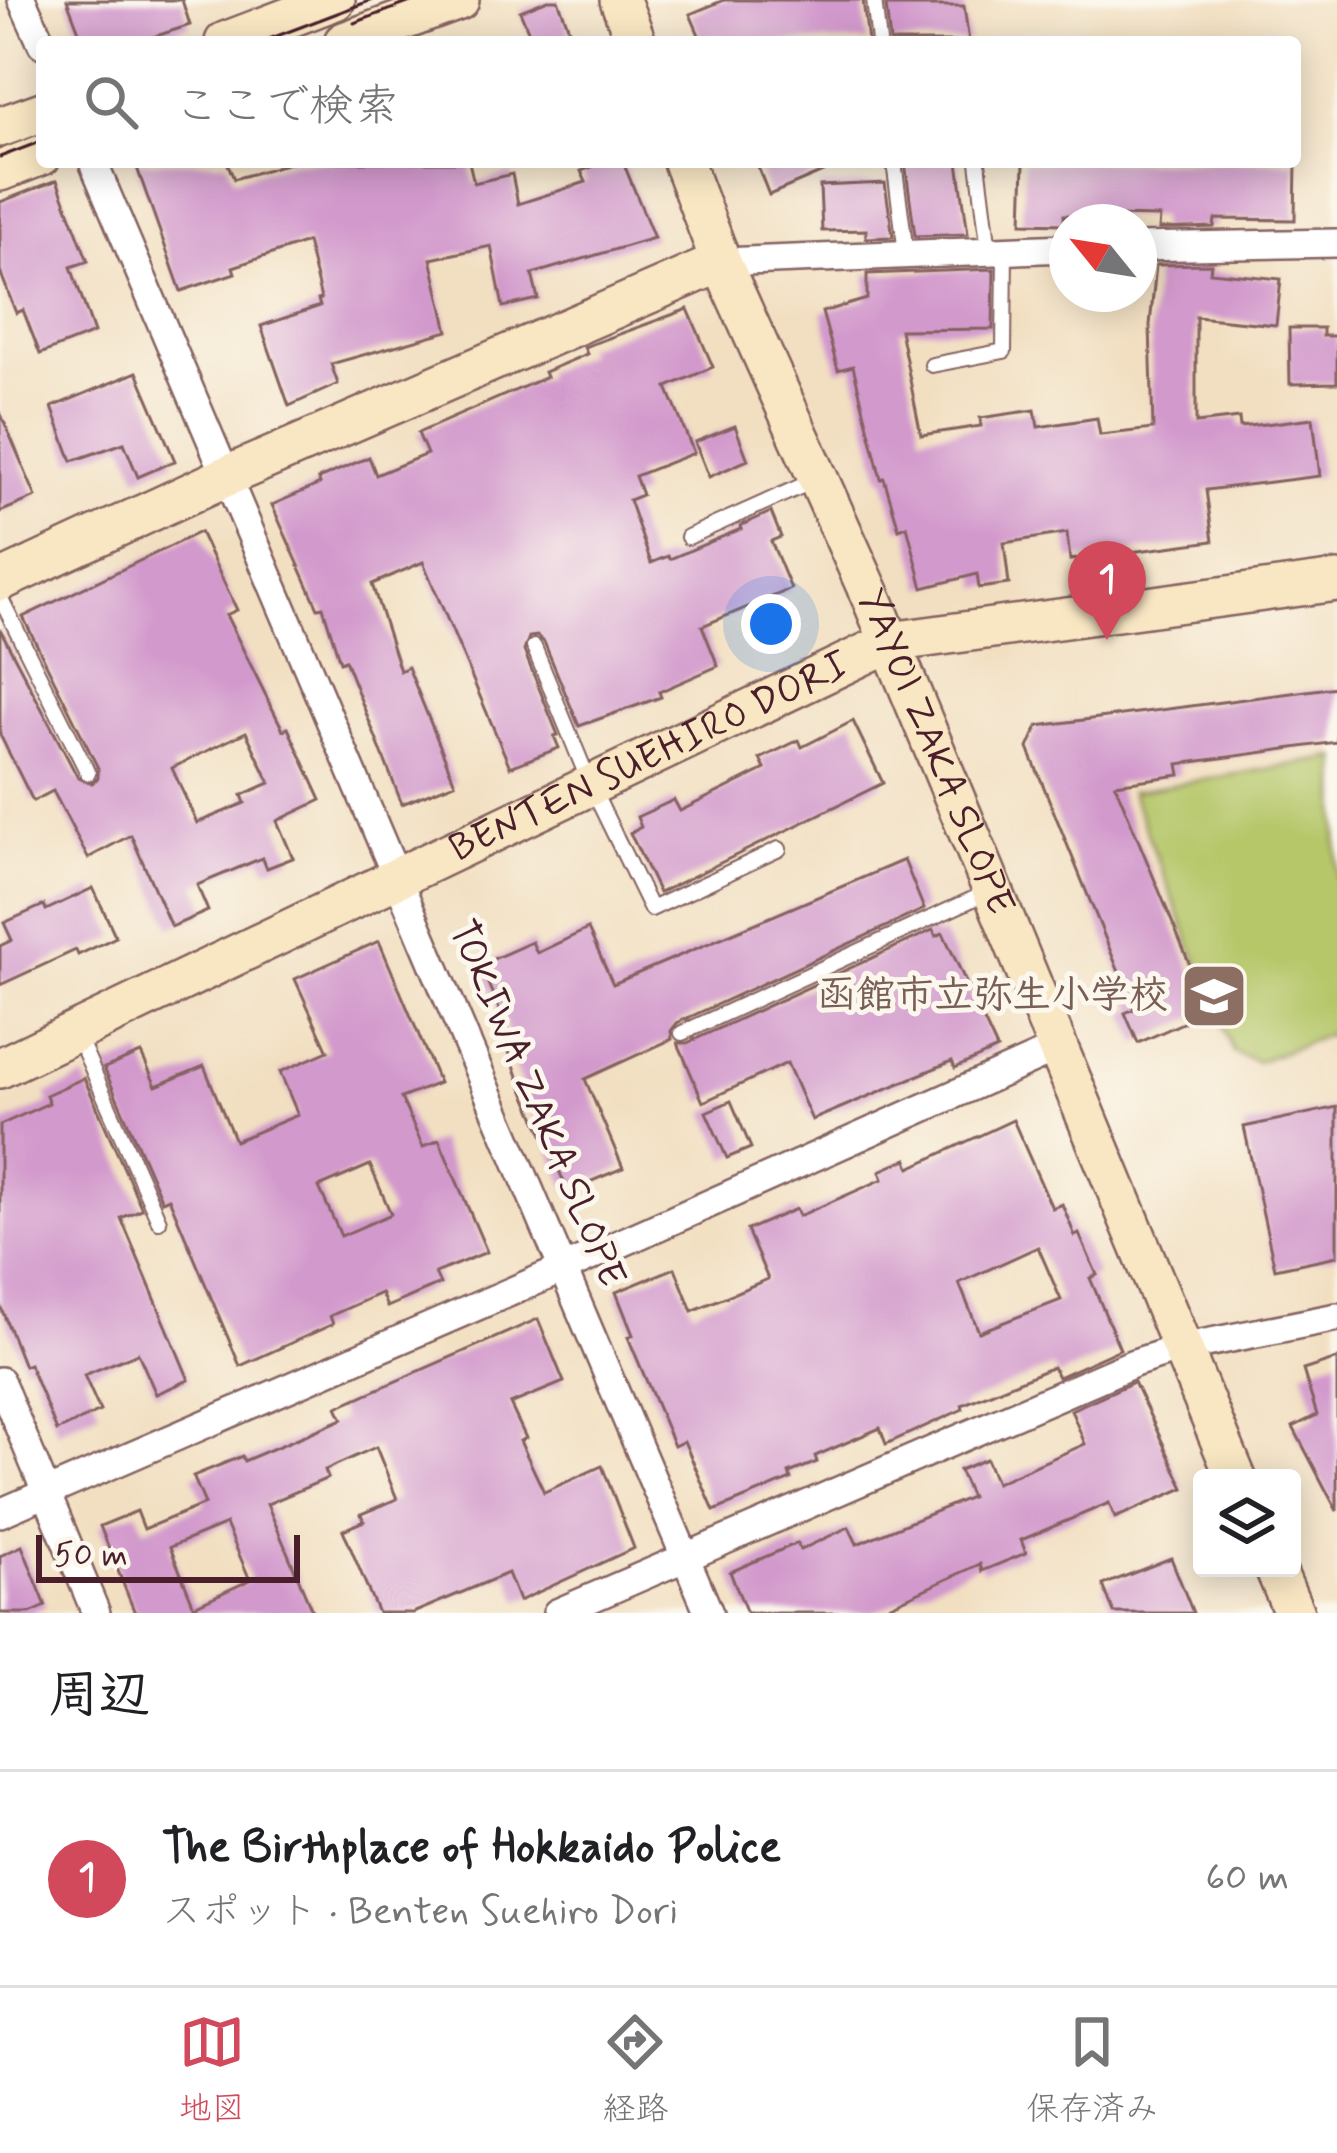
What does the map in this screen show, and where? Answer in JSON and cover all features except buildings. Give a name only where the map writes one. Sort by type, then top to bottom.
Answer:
[{"type":"street","points":[[22,0],[38,36]]},
{"type":"street","points":[[241,36],[335,0]]},
{"type":"street","points":[[360,36],[459,0]]},
{"type":"street","points":[[620,0],[634,36]]},
{"type":"street","points":[[0,127],[36,114]]},
{"type":"street","points":[[0,171],[36,157]]},
{"type":"street","name":"TOKIWA ZAKA SLOPE","points":[[96,168],[709,1613]]},
{"type":"street","name":"YAYOI ZAKA SLOPE","points":[[685,168],[722,262],[821,478],[1233,1469]]},
{"type":"street","points":[[1157,247],[1337,244]]},
{"type":"street","points":[[0,581],[227,476],[722,262],[1049,249]]},
{"type":"street","name":"BENTEN SUEHIRO DORI","points":[[0,1068],[890,642],[1337,581]]},
{"type":"street","points":[[0,1514],[1060,1047]]},
{"type":"street","points":[[556,1613],[1134,1363],[1181,1348],[1337,1317]]},
{"type":"street","points":[[0,1381],[96,1613]]},
{"type":"street","points":[[1279,1577],[1294,1613]]},
{"type":"lane","points":[[874,0],[878,36]]},
{"type":"lane","points":[[895,168],[906,253]]},
{"type":"lane","points":[[932,365],[1004,351],[997,250],[979,168]]},
{"type":"lane","points":[[688,537],[821,478]]},
{"type":"lane","points":[[0,597],[88,773]]},
{"type":"lane","points":[[533,647],[590,784],[651,909],[779,849]]},
{"type":"lane","points":[[682,1033],[994,890]]},
{"type":"lane","points":[[76,1031],[159,1221]]},
{"type":"green space","points":[[1337,757],[1337,1031],[1257,1062],[1233,1052],[1131,792]]},
{"type":"tram line","points":[[277,36],[372,0]]},
{"type":"tram line","points":[[354,23],[416,0]]},
{"type":"tram line","points":[[0,157],[36,143]]},
{"type":"place","name":"The Birthplace of Hokkaido Police","points":[[1107,640]]},
{"type":"place","name":"函館市立弥生小学校","points":[[1214,996]]}]
